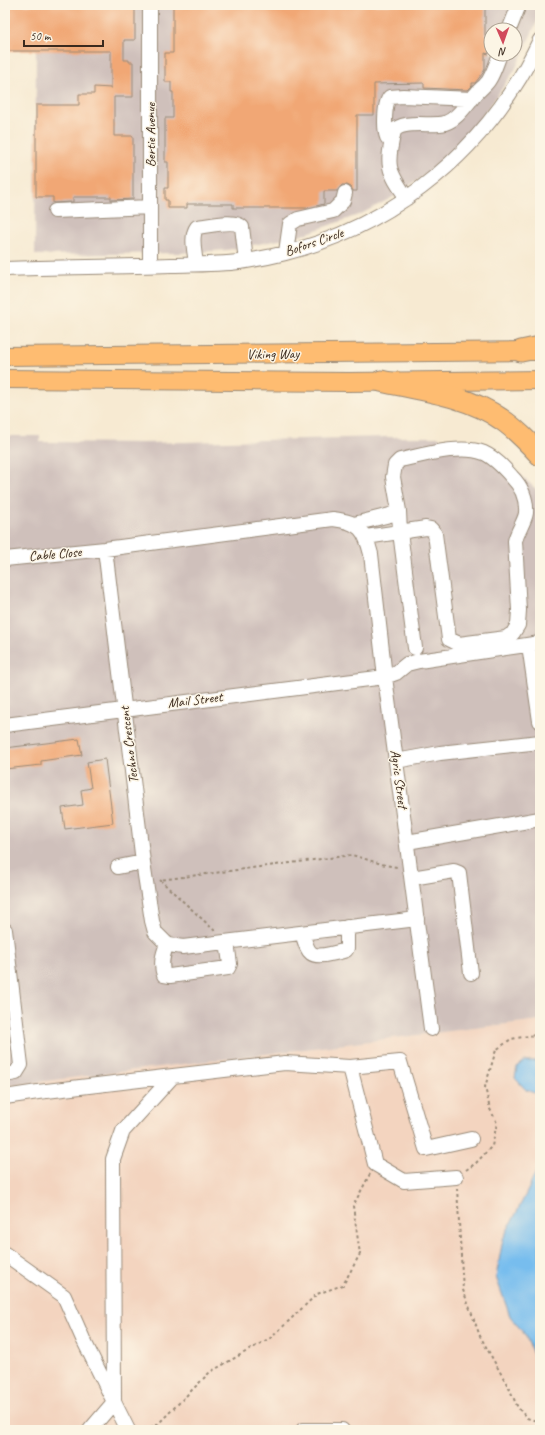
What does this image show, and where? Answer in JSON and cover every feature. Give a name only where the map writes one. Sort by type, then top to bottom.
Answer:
[{"type":"highway","points":[[381,382],[457,398],[479,407],[501,418],[540,455]]},
{"type":"main road","name":"Viking Way","points":[[5,356],[534,350]]},
{"type":"main road","name":"Viking Way","points":[[5,379],[381,382],[540,380]]},
{"type":"street","name":"Bertie Avenue","points":[[150,5],[150,265]]},
{"type":"street","points":[[512,22],[519,5]]},
{"type":"street","name":"Bofors Circle","points":[[5,269],[196,264],[246,261],[286,252],[318,242],[353,228],[379,215],[407,198],[449,165],[484,130],[502,107],[517,84],[540,40]]},
{"type":"street","points":[[407,198],[393,179],[390,172],[389,156],[394,131],[399,126],[411,124],[445,123],[456,116],[489,80],[497,62]]},
{"type":"street","points":[[391,142],[387,136],[385,128],[387,101],[390,97],[403,96],[472,99]]},
{"type":"street","points":[[286,252],[290,224],[298,219],[333,211],[343,201],[345,193]]},
{"type":"street","points":[[55,211],[150,207]]},
{"type":"street","points":[[196,264],[193,235],[197,227],[233,223],[239,224],[242,227],[246,261]]},
{"type":"street","points":[[105,549],[333,519],[346,521],[361,530],[400,532],[426,528],[435,534],[449,639],[459,644],[506,638],[513,633],[518,625],[519,610],[515,541],[526,514],[526,506],[524,494],[518,484],[502,466],[484,453],[462,450],[443,451],[400,460],[395,465],[393,477],[399,511],[400,532],[415,648]]},
{"type":"street","points":[[361,530],[399,511]]},
{"type":"street","name":"Agric Street","points":[[361,530],[371,554],[385,677],[432,1029]]},
{"type":"street","name":"Cable Close","points":[[5,559],[105,549]]},
{"type":"street","name":"Techno Crescent","points":[[105,549],[143,862],[152,921],[155,932],[167,944]]},
{"type":"street","points":[[385,677],[396,673],[407,664],[419,661],[534,644],[540,721]]},
{"type":"street","name":"Mail Street","points":[[5,725],[385,677]]},
{"type":"street","points":[[396,761],[440,753],[540,742]]},
{"type":"street","points":[[407,842],[540,819]]},
{"type":"street","points":[[118,867],[143,862]]},
{"type":"street","points":[[411,873],[454,871],[459,873],[471,973]]},
{"type":"street","points":[[227,942],[230,964],[228,968],[170,976],[164,975],[162,966],[167,944],[183,947],[417,919]]},
{"type":"street","points":[[302,933],[307,949],[310,953],[313,955],[322,956],[346,950],[347,927]]},
{"type":"street","points":[[5,930],[21,1065],[16,1073],[5,1075]]},
{"type":"street","points":[[5,1097],[285,1063],[350,1067],[400,1062],[426,1149],[471,1139]]},
{"type":"street","points":[[350,1067],[375,1164],[404,1181],[456,1177]]},
{"type":"street","points":[[90,1430],[114,1402],[113,1159],[122,1131],[173,1076]]},
{"type":"street","points":[[5,1254],[64,1296],[83,1339],[128,1430]]},
{"type":"street","points":[[303,1430],[342,1430]]},
{"type":"path","points":[[227,942],[160,880],[279,866],[352,855],[411,873]]},
{"type":"path","points":[[540,1034],[511,1039],[496,1050],[485,1087],[490,1109],[497,1123],[492,1146],[476,1163],[456,1177],[463,1290],[480,1336],[509,1388],[518,1408],[526,1418],[540,1422]]},
{"type":"path","points":[[145,1430],[158,1424],[210,1372],[272,1337],[317,1294],[343,1285],[360,1254],[353,1206],[375,1164]]},
{"type":"shaded area","points":[[5,5],[540,5],[540,15],[523,52],[523,22],[483,22],[483,62],[519,62],[515,70],[464,142],[425,175],[395,196],[361,214],[299,236],[227,250],[180,253],[35,255],[36,47]]},
{"type":"shaded area","points":[[5,436],[40,436],[40,442],[143,443],[440,437],[441,444],[470,443],[496,453],[536,489],[540,505],[540,1020],[5,1086]]},
{"type":"shaded area","points":[[540,1020],[540,1430],[5,1430],[5,1086]]},
{"type":"water","points":[[525,1061],[540,1061],[540,1095],[526,1090],[515,1078],[517,1067]]},
{"type":"water","points":[[540,1163],[540,1373],[526,1336],[510,1316],[496,1277],[503,1239]]},
{"type":"building","points":[[5,5],[135,5],[135,40],[124,40],[124,60],[133,62],[133,97],[114,97],[114,136],[133,136],[133,199],[111,200],[111,197],[73,197],[73,202],[53,203],[53,197],[36,197],[36,105],[79,105],[79,94],[94,94],[94,87],[111,88],[111,51],[5,51]]},
{"type":"building","points":[[173,5],[485,5],[485,22],[483,22],[483,62],[485,62],[485,69],[475,83],[472,83],[472,86],[468,90],[424,88],[424,83],[374,84],[374,115],[357,115],[357,191],[353,191],[351,187],[347,185],[342,185],[337,191],[324,191],[324,204],[308,208],[233,208],[233,204],[187,204],[187,208],[168,208],[168,200],[165,200],[165,188],[168,188],[168,162],[165,162],[165,118],[173,118],[173,92],[171,92],[171,82],[165,82],[165,53],[173,53]]},
{"type":"building","points":[[79,739],[82,755],[41,761],[41,765],[5,769],[5,748]]},
{"type":"building","points":[[105,759],[113,823],[65,829],[62,808],[83,805],[81,790],[91,788],[87,762]]}]
